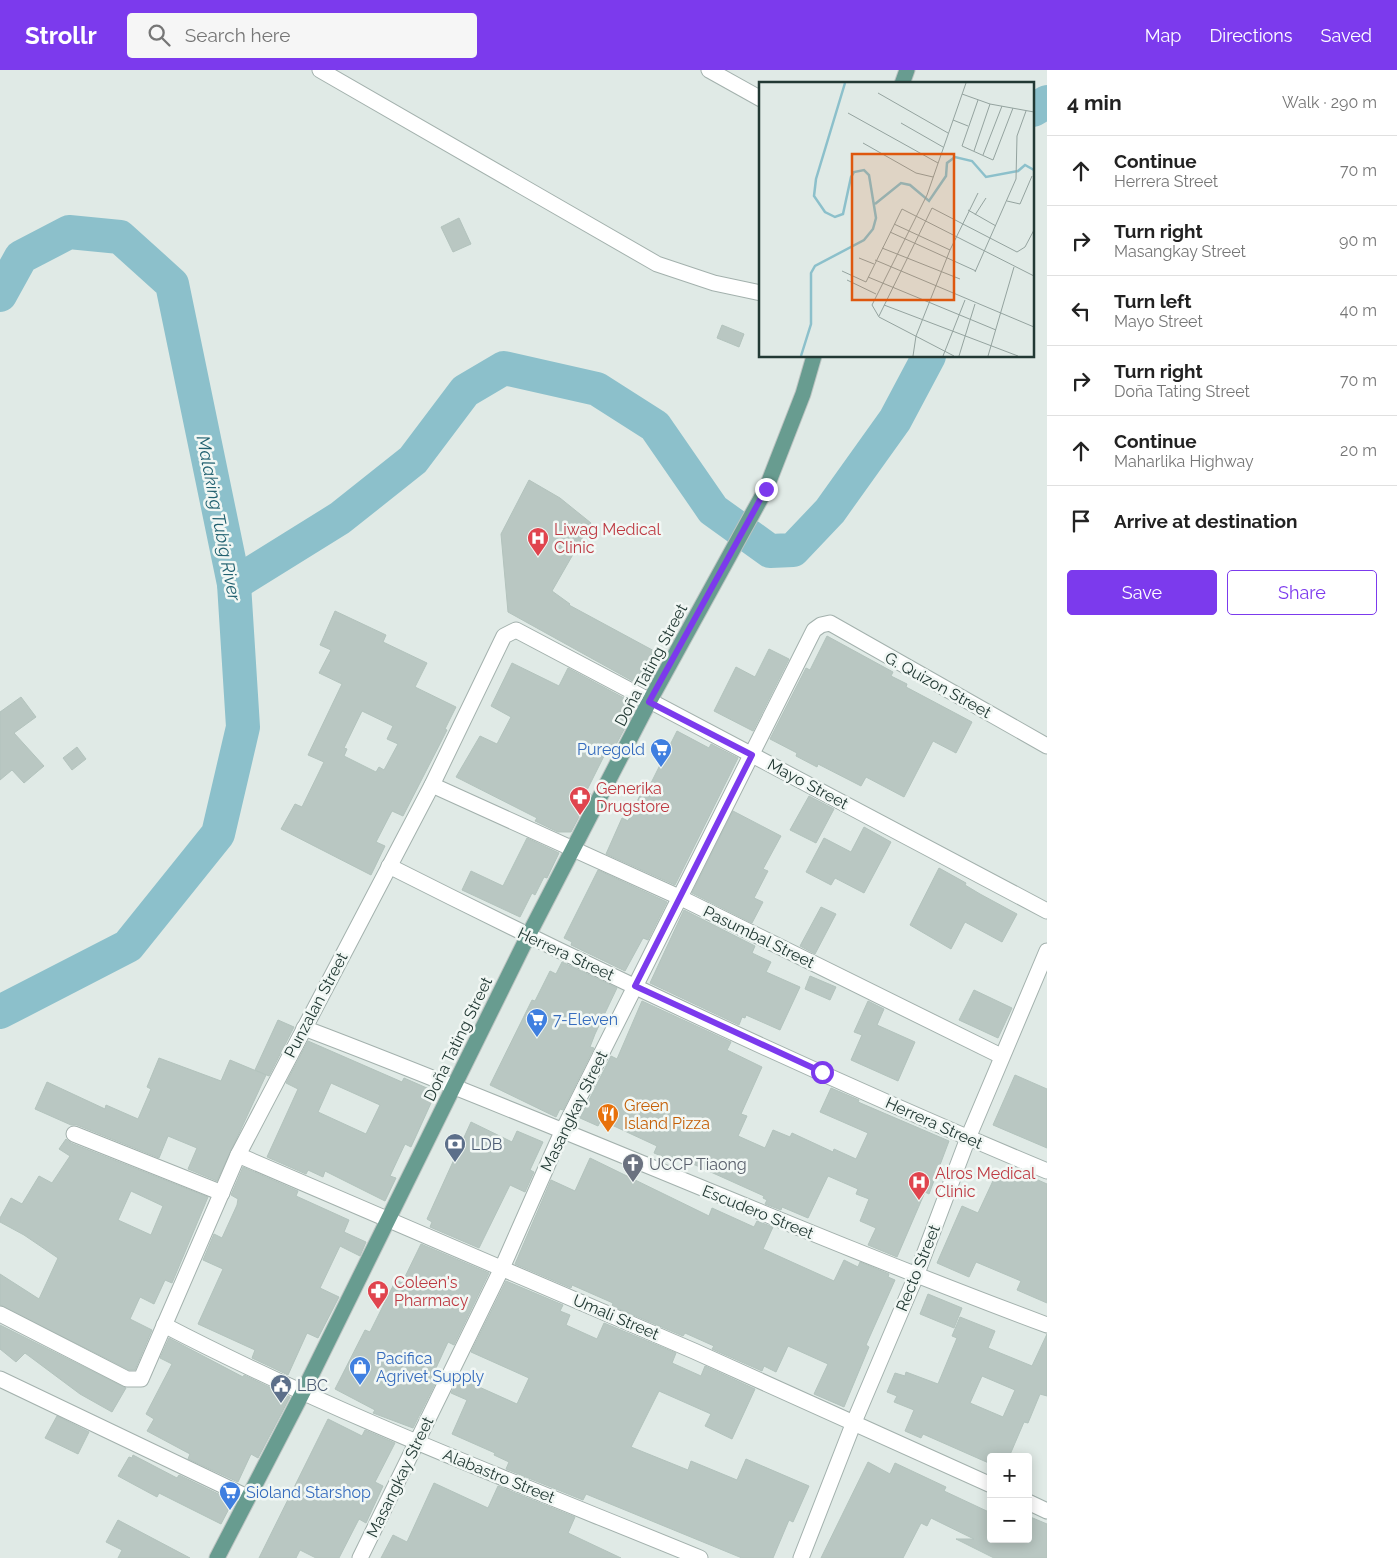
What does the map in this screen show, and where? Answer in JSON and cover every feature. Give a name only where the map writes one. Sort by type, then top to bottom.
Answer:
[{"type":"main road","points":[[903,82],[907,70]]},
{"type":"main road","name":"Doña Tating Street","points":[[217,1558],[303,1392],[528,936],[649,702],[766,489],[803,394],[813,358]]},
{"type":"street","points":[[320,70],[657,264],[714,284],[759,293]]},
{"type":"street","points":[[709,70],[759,98]]},
{"type":"street","name":"G. Quizon Street","points":[[830,623],[1047,746]]},
{"type":"street","name":"Masangkay Street","points":[[360,1558],[418,1443],[502,1268],[562,1132],[679,897],[814,630],[821,625],[830,623]]},
{"type":"street","name":"Mayo Street","points":[[516,630],[1047,911]]},
{"type":"street","name":"Punzalan Street","points":[[0,1314],[127,1379],[141,1379],[238,1156],[432,785],[504,636],[516,630]]},
{"type":"street","name":"Pasumbal Street","points":[[432,785],[679,897],[1001,1056]]},
{"type":"street","name":"Herrera Street","points":[[389,866],[528,936],[635,986],[968,1138],[1047,1171]]},
{"type":"street","name":"Recto Street","points":[[801,1558],[854,1422],[916,1276],[1001,1056],[1047,951]]},
{"type":"street","name":"Escudero Street","points":[[304,1028],[455,1085],[562,1132],[916,1276],[1047,1325]]},
{"type":"street","points":[[74,1134],[222,1193]]},
{"type":"street","name":"Umali Street","points":[[238,1156],[389,1218],[854,1422],[987,1483]]},
{"type":"street","name":"Alabastro Street","points":[[164,1325],[224,1356],[418,1443],[700,1558]]},
{"type":"street","points":[[0,1379],[248,1497]]},
{"type":"street","points":[[1032,1504],[1047,1511]]},
{"type":"building","points":[[459,218],[471,244],[453,252],[441,227]]},
{"type":"building","points":[[722,325],[744,334],[739,347],[717,338]]},
{"type":"building","name":"Liwag Medical Clinic","points":[[529,480],[560,498],[591,523],[552,591],[569,605],[656,652],[638,684],[508,612],[501,534]]},
{"type":"building","points":[[335,611],[386,635],[383,642],[427,663],[415,687],[456,707],[445,729],[447,730],[403,816],[392,811],[376,842],[385,846],[371,875],[281,829],[295,804],[302,807],[324,762],[308,755],[342,684],[319,673],[331,650],[320,645]],"holes":[[[362,711],[393,726],[387,739],[398,744],[384,770],[379,767],[376,772],[344,756],[347,749],[344,748]]]},
{"type":"building","points":[[827,636],[893,672],[891,676],[907,684],[906,687],[972,722],[956,753],[933,741],[904,797],[866,777],[861,786],[818,764],[817,767],[796,756],[797,753],[770,739],[806,668],[810,670]]},
{"type":"building","points":[[769,649],[789,659],[753,731],[714,711],[736,667],[755,677]]},
{"type":"building","points":[[512,663],[559,686],[568,668],[637,705],[610,756],[605,754],[586,792],[591,794],[571,832],[558,832],[535,821],[537,818],[456,777],[480,736],[497,744],[511,717],[491,706]]},
{"type":"building","points":[[21,697],[36,717],[14,733],[44,766],[24,783],[12,770],[0,780],[0,712]]},
{"type":"building","points":[[677,731],[709,748],[711,744],[738,758],[675,885],[606,854],[622,818],[628,821],[642,791],[646,793]]},
{"type":"building","points":[[77,747],[86,759],[72,770],[63,758]]},
{"type":"building","points":[[809,796],[834,809],[816,843],[790,830]]},
{"type":"building","points":[[733,811],[781,836],[763,869],[768,871],[754,898],[763,902],[752,923],[692,893]]},
{"type":"building","points":[[864,827],[891,842],[864,893],[835,878],[831,885],[806,872],[824,838],[851,852]]},
{"type":"building","points":[[527,838],[559,853],[547,878],[544,877],[535,895],[532,893],[520,917],[462,890],[471,871],[503,886]]},
{"type":"building","points":[[939,868],[966,883],[965,885],[980,894],[1017,914],[1002,942],[965,922],[951,949],[910,925]]},
{"type":"building","points":[[598,870],[667,902],[648,940],[643,938],[625,971],[571,945],[572,942],[564,938]]},
{"type":"building","points":[[821,907],[836,914],[815,954],[800,946]]},
{"type":"building","points":[[684,910],[755,946],[752,953],[771,962],[766,972],[800,987],[780,1030],[746,1015],[745,1018],[742,1017],[739,1025],[650,983]]},
{"type":"building","points":[[562,962],[617,988],[590,1047],[594,1048],[563,1110],[560,1109],[556,1117],[490,1085],[532,1000],[535,1001],[550,971],[556,974]]},
{"type":"building","points":[[810,976],[836,987],[830,1000],[805,989]]},
{"type":"building","points":[[974,990],[1012,1008],[998,1038],[959,1020]]},
{"type":"building","points":[[642,1001],[731,1042],[727,1050],[762,1067],[741,1114],[747,1116],[738,1136],[765,1148],[773,1130],[790,1137],[792,1133],[833,1152],[834,1149],[856,1159],[868,1133],[820,1112],[831,1088],[859,1100],[858,1102],[949,1141],[929,1194],[925,1192],[897,1257],[868,1245],[876,1228],[860,1221],[869,1199],[856,1194],[858,1189],[828,1176],[808,1218],[782,1207],[781,1210],[765,1204],[767,1200],[763,1198],[764,1196],[673,1155],[671,1160],[654,1153],[657,1146],[601,1120],[598,1126],[580,1118],[611,1056],[617,1059]]},
{"type":"building","points":[[868,1001],[884,1009],[877,1025],[915,1042],[898,1081],[851,1060],[862,1035],[854,1032]]},
{"type":"building","points":[[278,1020],[294,1027],[269,1076],[255,1070]]},
{"type":"building","points":[[308,1041],[402,1082],[404,1078],[436,1092],[411,1147],[405,1144],[390,1176],[396,1178],[385,1201],[325,1171],[323,1177],[308,1170],[306,1174],[267,1157],[298,1089],[286,1083]],"holes":[[[331,1083],[380,1105],[366,1134],[318,1112]]]},
{"type":"building","points":[[159,1058],[221,1081],[230,1060],[266,1075],[217,1181],[188,1169],[197,1148],[168,1136],[159,1158],[77,1125],[71,1125],[35,1109],[47,1082],[105,1109],[106,1105],[138,1119],[151,1089],[147,1087]]},
{"type":"building","points":[[1015,1075],[1047,1089],[1047,1148],[993,1125]]},
{"type":"building","points":[[471,1122],[512,1142],[517,1131],[543,1142],[530,1170],[534,1172],[525,1192],[510,1185],[479,1248],[430,1227],[432,1222],[427,1219]]},
{"type":"building","points":[[66,1139],[71,1143],[208,1197],[172,1283],[165,1280],[154,1304],[140,1297],[130,1319],[152,1330],[135,1370],[129,1370],[0,1305],[0,1274],[39,1299],[58,1258],[24,1235],[0,1222],[0,1218],[11,1198],[22,1204],[39,1176],[52,1183],[70,1156],[59,1149]],"holes":[[[131,1191],[163,1206],[151,1235],[118,1220]]]},
{"type":"building","points":[[590,1158],[709,1216],[712,1208],[754,1227],[757,1221],[773,1227],[763,1249],[834,1281],[844,1260],[858,1267],[860,1262],[889,1274],[888,1277],[895,1280],[866,1345],[869,1347],[844,1407],[814,1394],[828,1364],[788,1346],[776,1372],[764,1366],[762,1371],[712,1349],[714,1346],[685,1333],[683,1336],[612,1306],[613,1303],[572,1285],[571,1288],[515,1264],[551,1180],[575,1191]]},
{"type":"building","points":[[243,1167],[298,1191],[296,1196],[349,1220],[344,1232],[366,1242],[360,1256],[340,1246],[320,1288],[339,1297],[318,1338],[307,1333],[288,1375],[252,1358],[255,1350],[198,1324],[223,1269],[203,1260],[214,1234],[222,1238],[237,1205],[238,1199],[231,1195]]},
{"type":"building","points":[[998,1170],[1027,1182],[1029,1176],[1047,1184],[1047,1303],[1017,1290],[1021,1281],[976,1262],[969,1277],[937,1263],[962,1206],[978,1213]]},
{"type":"building","points":[[421,1244],[489,1273],[454,1345],[448,1342],[436,1368],[442,1370],[413,1428],[373,1413],[375,1410],[335,1389],[365,1330],[370,1332],[396,1280],[402,1283]]},
{"type":"building","points":[[506,1281],[563,1305],[560,1311],[570,1315],[566,1325],[597,1339],[604,1323],[676,1353],[672,1363],[701,1376],[705,1366],[755,1389],[732,1439],[705,1426],[711,1414],[659,1391],[631,1447],[688,1470],[691,1461],[737,1480],[746,1459],[809,1486],[793,1522],[789,1520],[773,1558],[742,1558],[586,1494],[583,1500],[506,1469],[509,1462],[494,1455],[495,1453],[452,1434],[467,1400],[451,1393],[459,1378],[517,1404],[529,1378],[471,1352]]},
{"type":"building","points":[[928,1294],[962,1308],[954,1328],[920,1314]]},
{"type":"building","points":[[960,1317],[995,1331],[988,1348],[1032,1366],[1047,1334],[1047,1396],[1040,1394],[1028,1423],[1024,1422],[1011,1453],[987,1453],[987,1462],[923,1434],[921,1438],[905,1431],[914,1410],[894,1402],[897,1396],[887,1392],[895,1373],[905,1376],[906,1372],[938,1384],[957,1338],[952,1336]],"holes":[[[982,1376],[1015,1390],[1003,1417],[970,1403]]]},
{"type":"building","points":[[0,1325],[126,1388],[112,1412],[80,1394],[25,1353],[16,1362],[0,1349]]},
{"type":"building","points":[[169,1338],[243,1377],[244,1375],[290,1397],[258,1458],[251,1454],[238,1482],[188,1459],[190,1454],[147,1431],[154,1419],[146,1414],[172,1364],[160,1358]]},
{"type":"building","points":[[57,1416],[89,1432],[78,1454],[45,1438]]},
{"type":"building","points":[[328,1419],[362,1436],[365,1430],[395,1443],[375,1482],[383,1486],[366,1523],[359,1519],[339,1558],[316,1558],[300,1550],[296,1558],[259,1558]]},
{"type":"building","points":[[133,1455],[177,1478],[179,1475],[233,1501],[221,1524],[159,1493],[157,1497],[118,1476],[129,1457],[132,1458]]},
{"type":"building","points":[[868,1462],[890,1474],[895,1463],[946,1487],[944,1491],[987,1511],[987,1543],[1032,1543],[1032,1518],[1047,1524],[1047,1558],[994,1558],[956,1539],[974,1539],[931,1518],[927,1526],[921,1523],[903,1558],[821,1558]]},
{"type":"building","points":[[434,1483],[488,1508],[498,1486],[575,1517],[568,1533],[621,1558],[381,1558],[393,1535],[407,1542]]},
{"type":"building","points":[[118,1520],[190,1558],[118,1558],[122,1550],[106,1542]]},
{"type":"waterway","points":[[1034,109],[1047,102]]},
{"type":"waterway","name":"Malaking Tubig River","points":[[0,295],[21,257],[69,232],[120,237],[172,284],[234,584],[243,727],[218,834],[128,946],[0,1012]]},
{"type":"waterway","points":[[234,584],[340,518],[413,460],[465,391],[504,368],[597,389],[655,426],[713,510],[770,551],[793,550],[830,511],[895,420],[928,358]]},
{"type":"place","name":"Liwag Medical Clinic","points":[[538,557]]},
{"type":"place","name":"Puregold","points":[[661,768]]},
{"type":"place","name":"Generika Drugstore","points":[[580,816]]},
{"type":"place","name":"7-Eleven","points":[[537,1038]]},
{"type":"place","name":"Green Island Pizza","points":[[608,1133]]},
{"type":"place","name":"LDB","points":[[455,1163]]},
{"type":"place","name":"UCCP Tiaong","points":[[633,1183]]},
{"type":"place","name":"Alros Medical Clinic","points":[[919,1201]]},
{"type":"place","name":"Coleen's Pharmacy","points":[[378,1310]]},
{"type":"place","name":"Pacifica Agrivet Supply","points":[[360,1386]]},
{"type":"place","name":"LBC","points":[[281,1404]]},
{"type":"place","name":"Sioland Starshop","points":[[230,1511]]},
{"type":"route","points":[[766,489],[649,702],[752,755],[635,986],[822,1072]]}]
